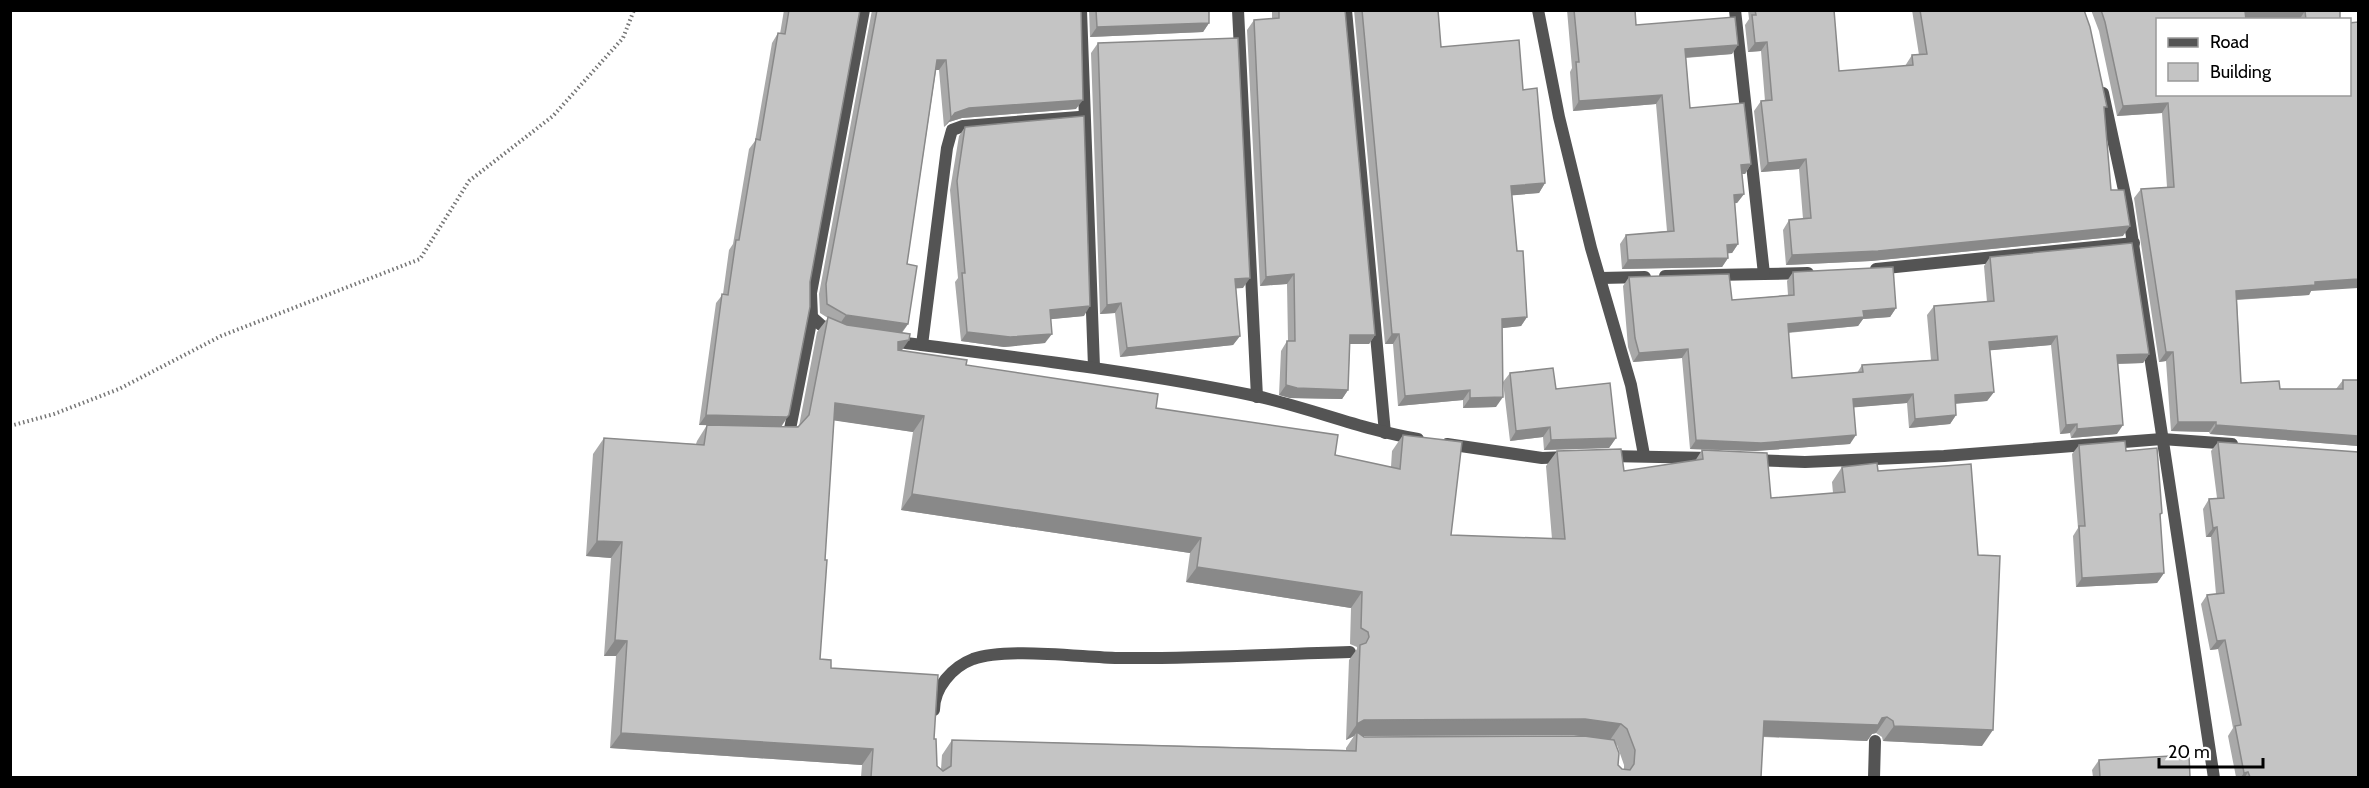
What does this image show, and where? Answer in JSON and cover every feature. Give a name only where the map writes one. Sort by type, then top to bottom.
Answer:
[{"type":"street","points":[[763,434],[784,435],[790,429],[812,317],[811,293],[816,257],[864,10]]},
{"type":"street","points":[[1081,10],[1089,45],[1084,117],[1094,367]]},
{"type":"street","points":[[1238,10],[1235,40],[1257,397]]},
{"type":"street","points":[[1346,10],[1385,433]]},
{"type":"street","points":[[1538,10],[1559,117],[1591,248],[1631,386],[1644,455]]},
{"type":"street","points":[[1735,10],[1764,274]]},
{"type":"street","points":[[2101,79],[2134,243],[2214,777]]},
{"type":"street","points":[[922,345],[947,148],[952,130],[963,126],[1084,117]]},
{"type":"street","points":[[1861,270],[2134,243]]},
{"type":"street","points":[[1601,278],[1816,272]]},
{"type":"street","points":[[812,317],[821,325],[837,333],[848,335]]},
{"type":"street","points":[[880,339],[1094,367],[1257,397],[1385,433],[1542,458],[1644,455],[1805,462],[1944,456],[2162,439],[2243,445]]},
{"type":"street","points":[[934,724],[934,703],[942,684],[952,672],[972,659],[998,653],[1119,658],[1350,652]]},
{"type":"street","points":[[1874,777],[1875,741]]},
{"type":"path","points":[[10,426],[54,414],[119,389],[221,336],[420,259],[469,181],[553,116],[622,38],[634,10]]},
{"type":"building","points":[[789,10],[860,10],[810,282],[810,307],[789,415],[787,417],[706,415],[722,294],[728,295],[736,240],[739,240],[756,139],[760,140],[778,33],[785,34]]},
{"type":"building","points":[[877,10],[1081,10],[1083,100],[969,108],[955,113],[951,118],[946,60],[937,60],[907,264],[917,266],[908,324],[846,315],[827,304],[826,284]]},
{"type":"building","points":[[1096,10],[1209,10],[1209,23],[1097,27]]},
{"type":"building","points":[[1279,10],[1345,10],[1375,335],[1350,335],[1348,390],[1297,388],[1286,385],[1287,341],[1295,341],[1294,274],[1266,277],[1254,20],[1279,18]]},
{"type":"building","points":[[1362,10],[1438,10],[1441,47],[1519,40],[1523,90],[1537,88],[1545,183],[1511,186],[1517,251],[1523,251],[1527,317],[1502,319],[1503,397],[1470,398],[1470,390],[1405,396],[1399,334],[1392,334]]},
{"type":"building","points":[[1574,10],[1635,10],[1636,25],[1735,17],[1738,45],[1685,49],[1690,108],[1744,103],[1751,164],[1741,165],[1744,194],[1734,195],[1738,244],[1727,245],[1728,258],[1628,260],[1626,235],[1674,231],[1662,95],[1579,101],[1576,62],[1579,62]]},
{"type":"building","points":[[1755,10],[1834,10],[1839,71],[1913,65],[1912,55],[1927,54],[1920,10],[2084,10],[2090,27],[2107,107],[2104,107],[2111,190],[2124,190],[2130,226],[1878,251],[1792,255],[1789,220],[1811,218],[1806,159],[1768,163],[1761,101],[1772,100],[1767,42],[1755,43],[1752,15],[1756,15]]},
{"type":"building","points":[[2101,10],[2340,10],[2340,18],[2306,18],[2305,11],[2245,11],[2246,18],[2156,18],[2156,96],[2351,96],[2351,23],[2358,22],[2358,279],[2236,291],[2241,383],[2279,381],[2280,389],[2343,389],[2343,380],[2358,380],[2358,436],[2216,425],[2216,422],[2178,422],[2173,352],[2166,352],[2141,189],[2174,187],[2168,103],[2123,106]]},
{"type":"building","points":[[1238,38],[1250,278],[1235,279],[1240,336],[1127,348],[1121,303],[1107,305],[1098,43]]},
{"type":"building","points":[[1084,116],[1090,306],[1050,310],[1052,334],[1010,337],[967,332],[962,273],[965,273],[957,181],[965,127]]},
{"type":"building","points":[[2132,243],[2149,354],[2117,355],[2123,425],[2077,429],[2077,424],[2066,425],[2057,336],[1989,342],[1994,392],[1955,395],[1956,415],[1915,419],[1913,394],[1853,399],[1856,435],[1761,443],[1696,440],[1688,349],[1639,353],[1635,338],[1629,277],[1729,274],[1732,300],[1794,295],[1793,272],[1893,267],[1896,308],[1863,311],[1864,317],[1788,324],[1792,378],[1863,372],[1862,365],[1938,360],[1934,306],[1994,301],[1990,257]]},
{"type":"building","points":[[828,317],[847,325],[910,334],[909,340],[898,342],[898,350],[967,360],[966,365],[1158,394],[1156,408],[1338,435],[1335,455],[1400,469],[1403,435],[1462,442],[1451,535],[1565,539],[1557,451],[1621,449],[1624,471],[1703,459],[1702,450],[1767,453],[1771,498],[1845,492],[1842,467],[1877,463],[1878,471],[1971,464],[1978,555],[2000,556],[1993,730],[1894,726],[1893,721],[1887,717],[1882,718],[1878,725],[1764,721],[1761,777],[871,777],[873,749],[621,733],[627,641],[615,640],[622,542],[597,541],[604,438],[704,445],[707,425],[798,427],[809,415]],"holes":[[[835,403],[924,416],[912,494],[1201,538],[1197,567],[1362,592],[1361,628],[1368,632],[1369,637],[1366,643],[1360,645],[1357,724],[1364,720],[1585,719],[1621,724],[1627,729],[1635,750],[1634,764],[1630,770],[1622,769],[1618,765],[1619,753],[1614,740],[1584,736],[1364,737],[1357,732],[1356,751],[952,740],[951,766],[943,771],[937,766],[936,739],[934,739],[938,675],[831,668],[831,660],[820,659]]]},
{"type":"building","points":[[1553,368],[1556,389],[1610,383],[1616,438],[1551,440],[1550,427],[1516,431],[1510,373]]},
{"type":"building","points":[[2125,441],[2126,451],[2157,448],[2164,573],[2082,578],[2079,526],[2085,526],[2079,445]]},
{"type":"building","points":[[2218,442],[2358,452],[2358,777],[2250,777],[2248,772],[2244,773],[2235,726],[2241,725],[2225,640],[2217,641],[2207,595],[2224,593],[2217,527],[2213,528],[2209,499],[2224,498]]},
{"type":"building","points":[[2189,755],[2190,777],[2100,777],[2099,760]]}]
